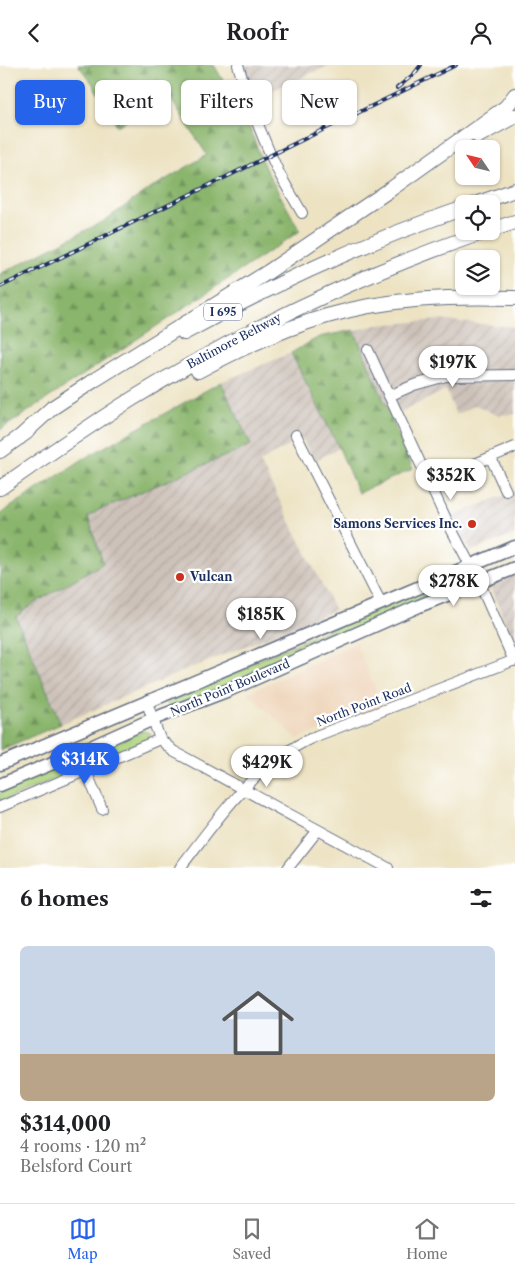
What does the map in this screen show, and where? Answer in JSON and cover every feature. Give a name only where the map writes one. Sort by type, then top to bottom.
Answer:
[{"type":"highway","points":[[19,438],[52,409],[96,379],[268,272],[391,189],[506,107],[515,95]]},
{"type":"highway","points":[[391,189],[483,133],[515,116]]},
{"type":"highway","points":[[500,195],[515,190]]},
{"type":"highway","name":"I 695","points":[[0,451],[114,375],[221,313],[330,261],[385,237],[455,210]]},
{"type":"highway","points":[[500,227],[515,222]]},
{"type":"highway","name":"Baltimore Beltway","points":[[0,488],[125,403],[289,312],[401,263],[463,240]]},
{"type":"highway","points":[[51,453],[167,387],[237,351],[303,323],[353,309],[422,299],[515,298]]},
{"type":"highway","points":[[422,299],[515,306]]},
{"type":"main road","name":"North Point Boulevard","points":[[0,764],[515,547]]},
{"type":"main road","name":"North Point Boulevard","points":[[0,785],[153,719],[229,690],[419,606],[515,568]]},
{"type":"street","points":[[238,65],[270,155],[302,213]]},
{"type":"street","points":[[368,349],[429,483],[479,582],[514,660]]},
{"type":"street","points":[[389,396],[414,385],[446,376],[515,375]]},
{"type":"street","points":[[296,435],[380,603]]},
{"type":"street","points":[[429,483],[515,447]]},
{"type":"street","points":[[491,458],[506,491]]},
{"type":"street","name":"North Point Road","points":[[180,868],[243,789],[279,757],[310,739],[514,660]]},
{"type":"street","points":[[147,703],[160,739],[173,751],[388,868]]},
{"type":"street","points":[[0,807],[160,739]]},
{"type":"street","points":[[86,771],[102,809]]},
{"type":"street","points":[[288,868],[318,830]]},
{"type":"shaded area","points":[[242,65],[330,65],[296,80],[282,80],[282,86],[272,90],[272,80],[246,80]]},
{"type":"shaded area","points":[[439,320],[515,327],[515,414],[497,415],[475,405],[456,415],[446,390],[391,417],[354,331],[376,325]]},
{"type":"shaded area","points":[[291,353],[339,448],[314,461],[302,438],[260,462],[335,610],[181,672],[61,724],[16,617],[35,603],[103,563],[87,517],[98,510],[251,445],[221,382]]},
{"type":"shaded area","points":[[515,491],[515,535],[471,551],[450,517]]},
{"type":"shaded area","points":[[515,575],[515,642],[492,590],[492,584]]},
{"type":"shaded area","points":[[356,643],[383,707],[298,739],[248,693]]},
{"type":"green space","points":[[78,65],[214,65],[223,80],[181,80],[181,115],[171,99],[171,80],[95,80],[95,88]]},
{"type":"green space","points":[[188,125],[249,125],[265,168],[300,231],[0,430],[0,274],[104,221],[148,190],[207,155]]},
{"type":"green space","points":[[354,330],[413,469],[358,493],[339,448],[291,353],[319,337]]},
{"type":"green space","points":[[221,382],[251,445],[99,510],[88,517],[103,563],[33,604],[16,617],[61,724],[0,750],[0,514],[83,459]]},
{"type":"green space","points":[[461,573],[464,579],[414,601],[375,622],[170,709],[167,703],[256,661]]},
{"type":"green space","points":[[143,731],[151,733],[148,739],[0,802],[0,792]]},
{"type":"railway","points":[[397,88],[414,74],[421,65]]},
{"type":"railway","points":[[0,287],[456,65]]},
{"type":"place","name":"Samons Services Inc.","points":[[472,524]]},
{"type":"place","name":"Vulcan","points":[[180,577]]}]
